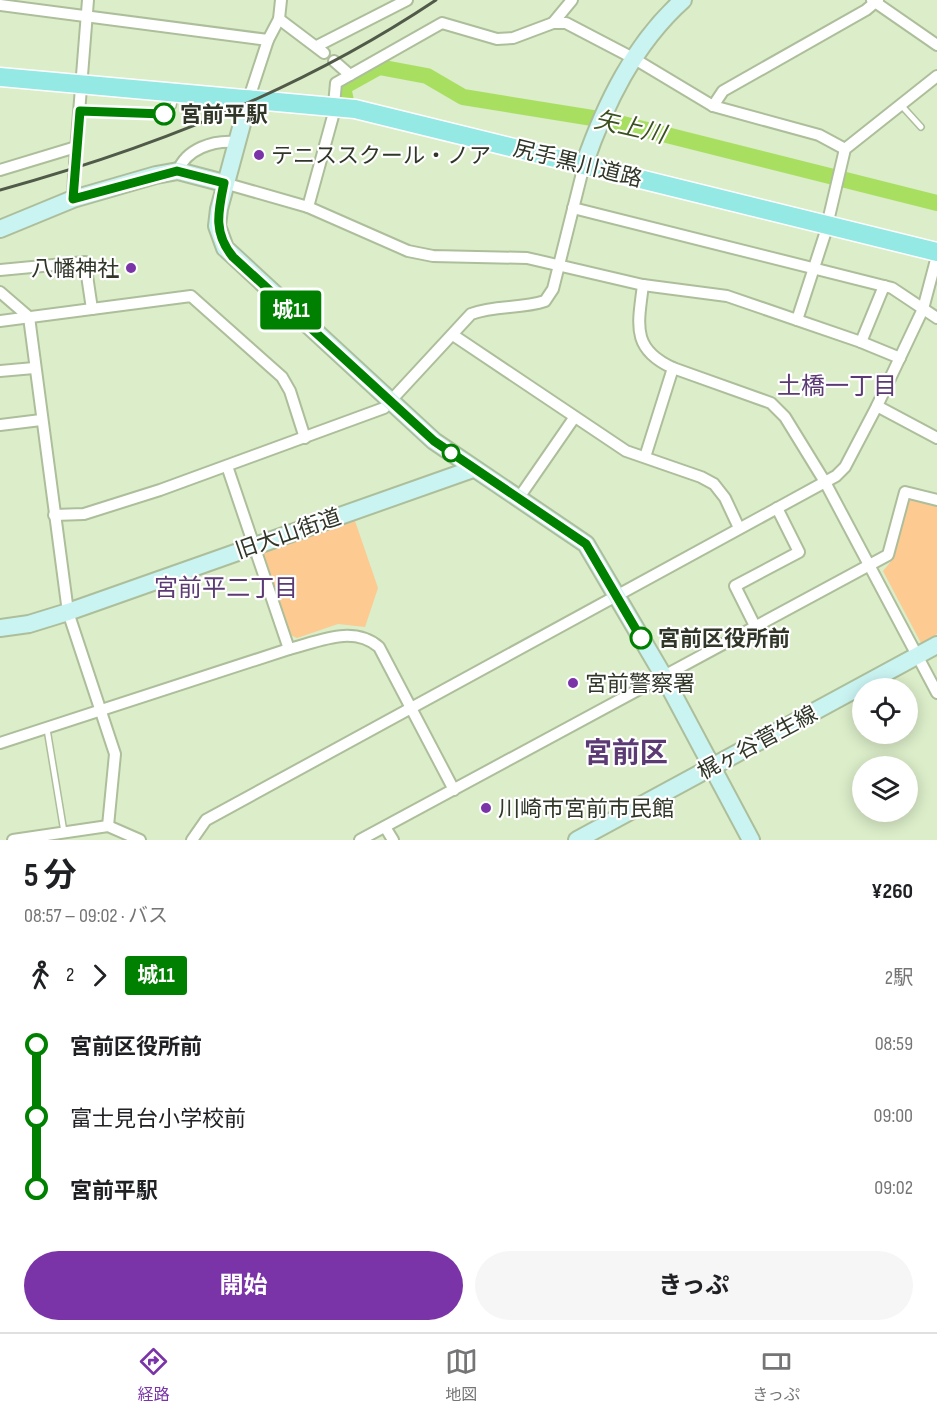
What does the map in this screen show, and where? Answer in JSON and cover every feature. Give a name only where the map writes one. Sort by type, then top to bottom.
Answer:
[{"type":"main road","name":"尻手黒川道路","points":[[0,77],[335,106],[385,116],[937,254]]},
{"type":"street","points":[[75,163],[88,0]]},
{"type":"street","points":[[281,0],[279,19],[268,40],[224,183],[217,226],[225,248],[434,441],[586,544],[663,675],[751,840]]},
{"type":"street","points":[[279,19],[321,49],[407,0]]},
{"type":"street","points":[[553,23],[572,0]]},
{"type":"street","points":[[54,514],[84,514],[227,466],[384,408],[471,314],[482,310],[532,305],[545,301],[553,289],[584,165],[599,124],[633,58],[664,16],[683,0]]},
{"type":"street","points":[[713,106],[723,91],[875,1],[937,45]]},
{"type":"street","points":[[0,5],[13,3],[86,18],[268,40]]},
{"type":"street","points":[[308,207],[335,106],[336,83],[442,23],[497,39],[513,38],[553,23],[567,22],[713,106],[819,135],[845,149]]},
{"type":"street","points":[[334,61],[350,75]]},
{"type":"street","points":[[797,320],[815,270],[845,149],[937,76]]},
{"type":"street","points":[[177,171],[187,155],[211,145],[236,142]]},
{"type":"street","points":[[0,170],[76,147]]},
{"type":"street","points":[[0,229],[73,199],[177,171],[308,207],[408,251],[433,256],[527,258],[643,285],[728,296],[861,342],[900,358]]},
{"type":"street","points":[[73,199],[74,176]]},
{"type":"street","points":[[573,208],[892,288],[937,318]]},
{"type":"street","points":[[192,840],[206,820],[825,482],[845,467],[923,309],[937,254]]},
{"type":"street","points":[[0,270],[85,262],[92,309]]},
{"type":"street","points":[[643,285],[639,323],[641,339],[646,351],[658,361],[673,368],[771,403],[785,417],[825,482],[937,693]]},
{"type":"street","points":[[861,342],[884,286]]},
{"type":"street","points":[[0,292],[28,317],[68,612],[115,754],[108,826]]},
{"type":"street","points":[[0,321],[191,296],[282,377],[290,391],[305,438]]},
{"type":"street","points":[[453,335],[626,451],[714,484],[725,498],[740,528]]},
{"type":"street","points":[[0,371],[34,368]]},
{"type":"street","points":[[645,457],[673,368]]},
{"type":"street","points":[[877,406],[937,438]]},
{"type":"street","points":[[518,499],[574,418]]},
{"type":"street","points":[[0,425],[41,420]]},
{"type":"street","points":[[227,466],[289,649]]},
{"type":"street","name":"旧大山街道","points":[[0,627],[29,624],[68,612],[254,544],[473,469]]},
{"type":"street","points":[[360,840],[888,555],[905,492],[937,500]]},
{"type":"street","points":[[755,626],[735,586],[799,552],[777,508]]},
{"type":"street","points":[[0,743],[289,649],[333,637],[355,635],[367,637],[380,647],[454,790]]},
{"type":"street","name":"梶ヶ谷菅生線","points":[[577,840],[937,645]]},
{"type":"street","points":[[13,840],[108,826],[140,840]]},
{"type":"street","points":[[385,827],[393,840]]},
{"type":"lane","points":[[80,111],[164,114],[173,106],[176,93]]},
{"type":"lane","points":[[901,105],[921,127]]},
{"type":"lane","points":[[47,729],[64,832]]},
{"type":"shaded area","points":[[906,498],[937,506],[937,634],[921,643],[883,571],[893,559]]},
{"type":"shaded area","points":[[355,521],[378,588],[365,627],[338,624],[297,638],[288,634],[262,558],[265,551]]},
{"type":"waterway","name":"矢上川","points":[[346,101],[343,87],[379,67],[427,76],[463,97],[611,121],[937,203]]},
{"type":"railway","points":[[0,190],[114,155],[226,113],[333,61],[436,0]]},
{"type":"bus line","name":"城11","points":[[164,114],[80,111],[73,199],[135,180],[177,171],[224,183],[217,226],[225,248],[233,257],[434,441],[586,544],[641,638]]},
{"type":"place","name":"宮前平駅","points":[[164,114]]},
{"type":"place","name":"テニススクール・ノア","points":[[259,155]]},
{"type":"place","name":"八幡神社","points":[[131,268]]},
{"type":"place","name":"宮前区役所前","points":[[641,638]]},
{"type":"place","name":"宮前警察署","points":[[573,683]]},
{"type":"place","name":"川崎市宮前市民館","points":[[486,808]]},
{"type":"district","name":"土橋一丁目","points":[[837,386]]},
{"type":"district","name":"宮前平二丁目","points":[[226,588]]},
{"type":"district","name":"宮前区","points":[[626,752]]}]
